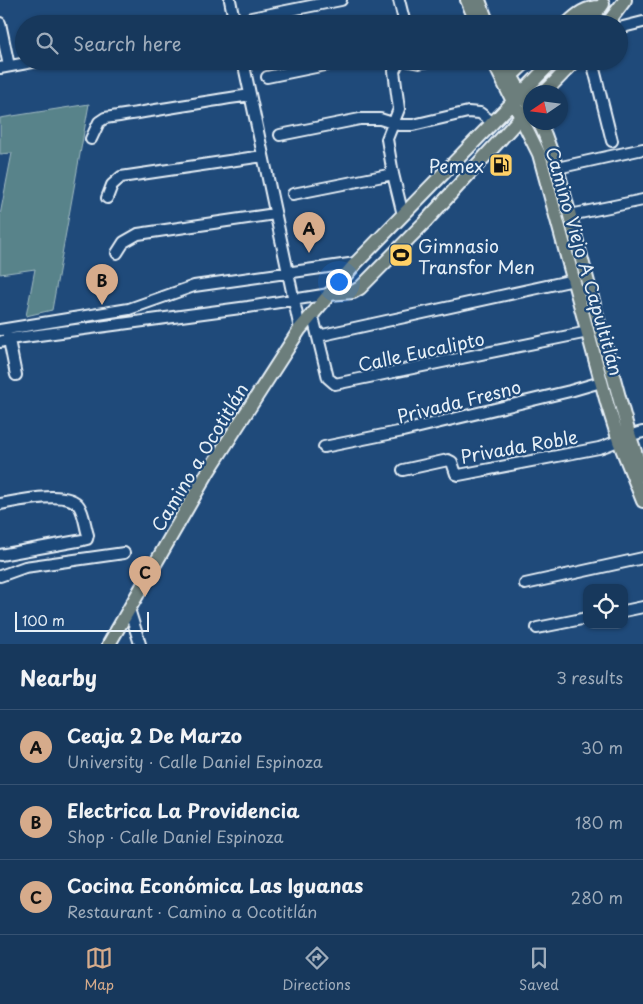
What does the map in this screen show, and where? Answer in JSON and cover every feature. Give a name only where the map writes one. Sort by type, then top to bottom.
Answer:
[{"type":"main road","points":[[468,0],[474,15]]},
{"type":"main road","points":[[479,0],[485,15]]},
{"type":"main road","points":[[614,15],[625,0]]},
{"type":"main road","points":[[579,15],[603,3]]},
{"type":"main road","points":[[593,15],[603,3]]},
{"type":"main road","points":[[500,70],[517,98],[523,103]]},
{"type":"main road","points":[[505,70],[507,80]]},
{"type":"main road","points":[[507,80],[518,70]]},
{"type":"main road","name":"Camino a Ocotitlán","points":[[109,644],[208,472],[312,313],[356,263],[544,70]]},
{"type":"main road","points":[[552,85],[566,70]]},
{"type":"main road","name":"Camino Viejo A Capultitlán","points":[[517,98],[520,117],[539,154],[601,382],[624,437],[643,475]]},
{"type":"main road","points":[[329,294],[353,292],[360,288],[419,229],[523,114]]},
{"type":"main road","name":"Camino Viejo A Capultitlán","points":[[543,130],[557,168],[570,215],[624,437],[643,501]]},
{"type":"street","points":[[230,0],[233,15]]},
{"type":"street","points":[[266,15],[341,0]]},
{"type":"street","points":[[399,0],[403,15]]},
{"type":"street","points":[[628,26],[643,22]]},
{"type":"street","points":[[0,23],[5,67]]},
{"type":"street","points":[[245,70],[300,329]]},
{"type":"street","points":[[267,77],[301,70]]},
{"type":"street","points":[[394,70],[399,108],[387,140],[403,215]]},
{"type":"street","points":[[594,70],[612,141]]},
{"type":"street","points":[[91,139],[99,122],[105,118],[250,95]]},
{"type":"street","points":[[280,136],[342,122],[380,119],[404,125],[413,125],[471,112],[480,113],[492,122]]},
{"type":"street","points":[[557,168],[643,149]]},
{"type":"street","points":[[107,198],[112,185],[121,177],[263,156]]},
{"type":"street","points":[[293,194],[393,174]]},
{"type":"street","points":[[570,215],[643,200]]},
{"type":"street","points":[[117,253],[124,242],[138,234],[275,214]]},
{"type":"street","points":[[16,375],[5,341],[4,330],[129,310],[194,286],[356,263]]},
{"type":"street","points":[[318,336],[574,280]]},
{"type":"street","points":[[5,341],[329,294]]},
{"type":"street","name":"Calle Eucalipto","points":[[312,313],[328,378],[335,384],[588,332]]},
{"type":"street","name":"Privada Fresno","points":[[324,447],[403,431],[601,382]]},
{"type":"street","points":[[624,437],[643,432]]},
{"type":"street","name":"Privada Roble","points":[[403,470],[448,460],[452,462],[456,474],[459,475],[598,448],[624,437]]},
{"type":"street","points":[[0,504],[64,497],[74,501],[81,508],[88,537],[83,540],[0,555]]},
{"type":"street","points":[[0,576],[25,567],[124,553]]},
{"type":"street","points":[[525,584],[643,558]]},
{"type":"street","points":[[628,610],[643,607]]},
{"type":"street","points":[[129,609],[134,619],[140,644]]},
{"type":"street","points":[[537,628],[583,619]]},
{"type":"green space","points":[[89,104],[52,310],[26,316],[35,269],[0,274],[0,215],[12,153],[0,154],[0,118]]},
{"type":"waterway","points":[[587,302],[598,347]]},
{"type":"place","name":"Pemex","points":[[501,165]]},
{"type":"place","name":"Ceaja 2 De Marzo","points":[[309,253]]},
{"type":"place","name":"Gimnasio Transfor Men","points":[[401,255]]},
{"type":"place","name":"Electrica La Providencia","points":[[102,305]]},
{"type":"place","name":"Cocina Económica Las Iguanas","points":[[145,597]]}]
